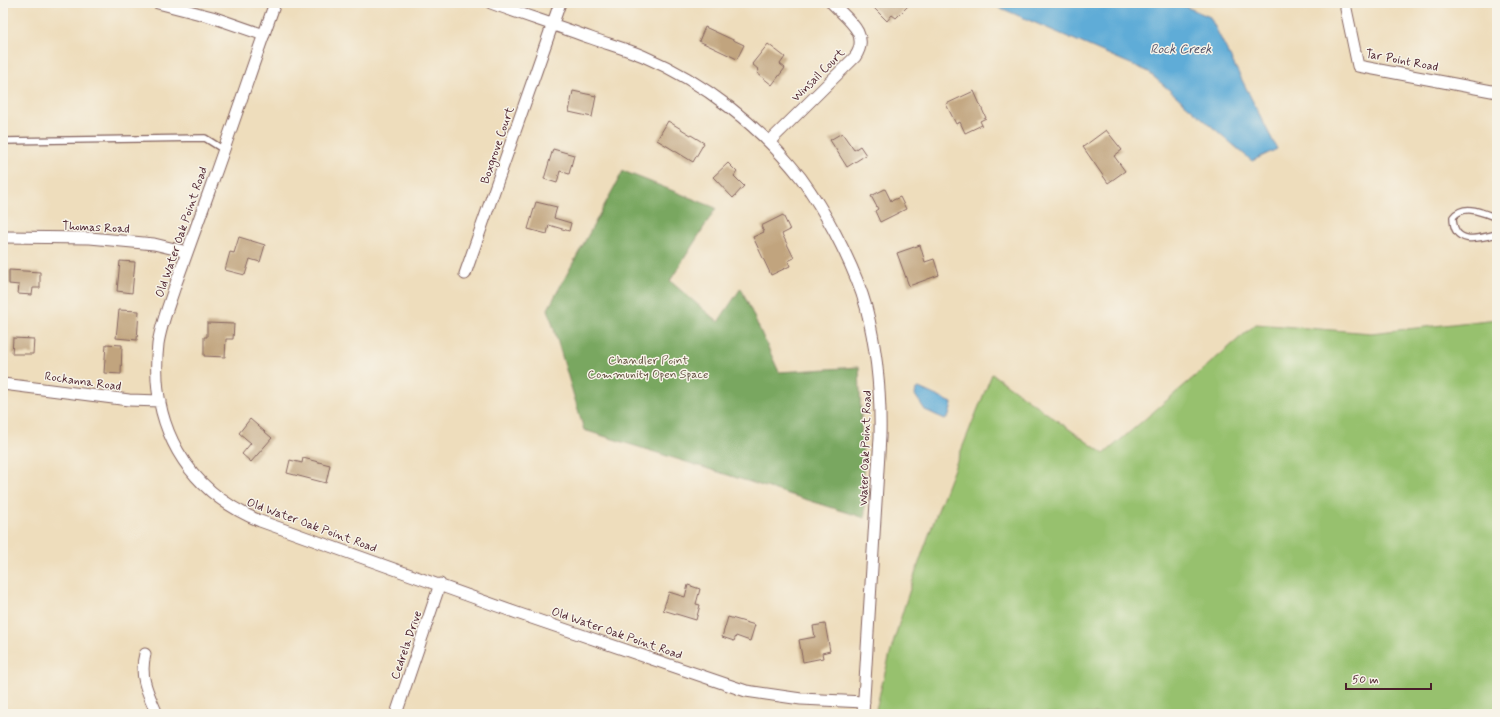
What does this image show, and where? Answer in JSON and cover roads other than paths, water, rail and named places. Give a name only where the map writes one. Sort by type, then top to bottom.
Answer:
[{"type":"street","points":[[158,3],[212,17],[264,35]]},
{"type":"street","name":"Old Water Oak Point Road","points":[[275,3],[161,327],[158,344],[158,379],[160,401],[175,449],[184,462],[208,489],[242,514],[260,522],[440,584],[517,613],[746,691],[801,698],[864,702]]},
{"type":"street","name":"Water Oak Point Road","points":[[491,3],[643,56],[692,82],[733,110],[769,142],[802,180],[820,206],[844,249],[866,306],[877,360],[881,403],[863,714]]},
{"type":"street","name":"Boxgrove Court","points":[[465,274],[560,3]]},
{"type":"street","name":"Winsail Court","points":[[769,142],[855,57],[860,50],[860,35],[832,3]]},
{"type":"street","name":"Tar Point Road","points":[[1346,9],[1358,66],[1497,92]]},
{"type":"street","name":"Thomas Road","points":[[3,237],[90,238],[154,244],[187,252]]},
{"type":"street","name":"Rockanna Road","points":[[3,384],[129,400],[160,401]]},
{"type":"street","name":"Cedrela Drive","points":[[396,714],[440,584]]},
{"type":"street","points":[[145,654],[142,665],[145,685],[157,714]]},
{"type":"lane","points":[[3,141],[205,138],[224,150]]},
{"type":"lane","points":[[1497,218],[1479,210],[1457,213],[1453,217],[1454,228],[1457,233],[1465,238],[1476,239],[1497,234]]},
{"type":"water","name":"Rock Creek","points":[[989,3],[1177,3],[1210,17],[1277,149],[1252,161],[1147,71]]},
{"type":"water","points":[[919,388],[952,403],[949,416],[945,419],[925,410],[915,395],[916,389]]},
{"type":"park label","name":"Chandler Point Community Open Space","points":[[648,367]]}]
